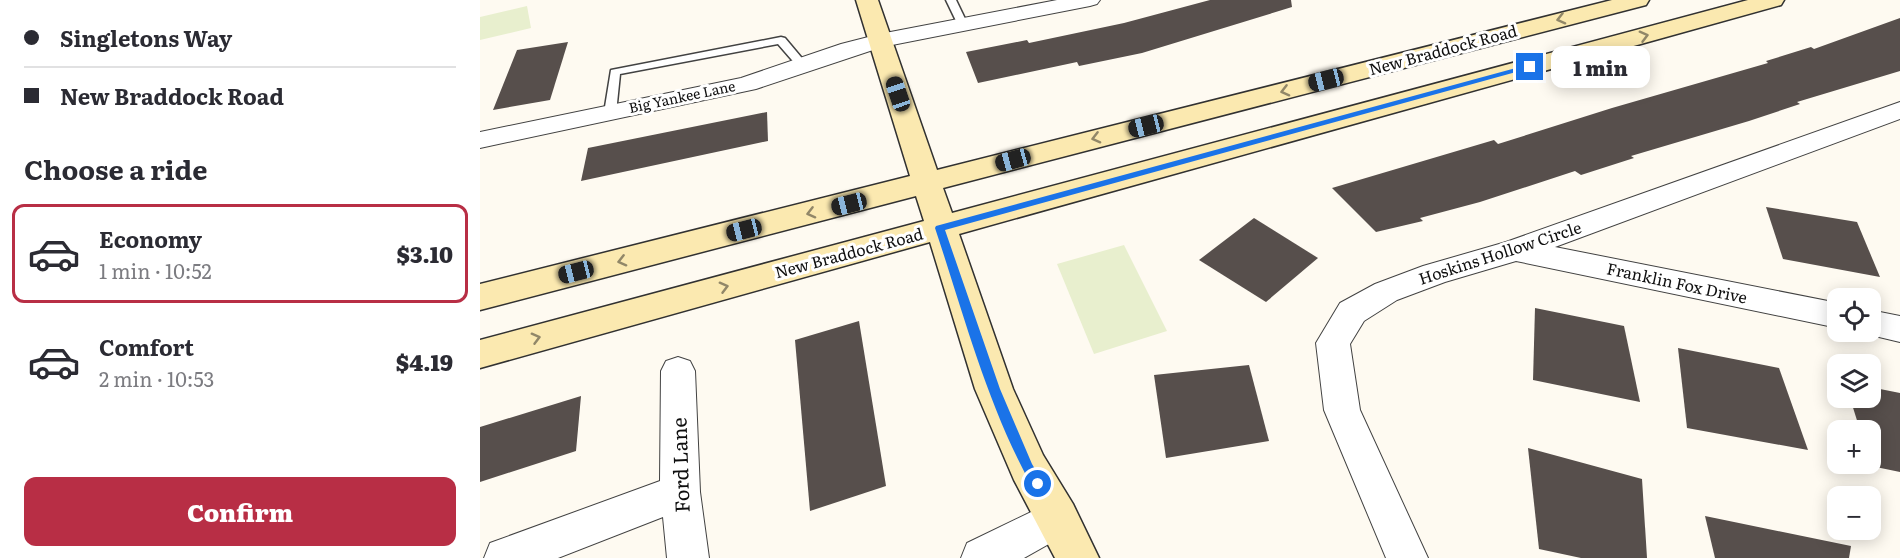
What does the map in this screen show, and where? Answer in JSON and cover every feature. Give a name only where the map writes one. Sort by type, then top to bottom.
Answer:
[{"type":"main road","points":[[867,0],[994,389],[1028,467],[1058,518],[1077,558]]},
{"type":"main road","name":"New Braddock Road","points":[[480,297],[1638,0]]},
{"type":"main road","name":"New Braddock Road","points":[[480,354],[1773,0]]},
{"type":"street","name":"Big Yankee Lane","points":[[480,140],[747,84],[880,41],[1090,0]]},
{"type":"street","name":"Hoskins Hollow Circle","points":[[1407,558],[1342,410],[1333,343],[1352,312],[1386,292],[1434,274],[1516,250],[1900,110]]},
{"type":"street","name":"Franklin Fox Drive","points":[[1516,250],[1827,314]]},
{"type":"street","points":[[1881,325],[1900,329]]},
{"type":"street","name":"Ford Lane","points":[[678,371],[680,492],[688,558]]},
{"type":"street","points":[[505,558],[680,492]]},
{"type":"street","points":[[982,558],[1058,518]]},
{"type":"lane","points":[[951,0],[963,25]]},
{"type":"lane","points":[[610,113],[615,72],[781,40],[802,65]]},
{"type":"green space","points":[[527,6],[531,28],[480,40],[480,17]]},
{"type":"green space","points":[[1124,245],[1167,331],[1094,354],[1057,264]]},
{"type":"building","points":[[1210,0],[1291,0],[1292,7],[1142,53],[1079,66],[1077,62],[978,83],[966,52],[1027,40],[1029,43],[1124,23]]},
{"type":"building","points":[[1900,18],[1900,71],[1797,102],[1800,104],[1749,121],[1631,156],[1634,158],[1581,175],[1575,171],[1480,202],[1420,218],[1423,221],[1376,232],[1332,188],[1494,140],[1498,144],[1768,63],[1766,61],[1811,47],[1814,49]]},
{"type":"building","points":[[568,42],[550,100],[493,110],[517,50]]},
{"type":"building","points":[[767,112],[768,141],[581,181],[588,148]]},
{"type":"building","points":[[1766,207],[1857,222],[1880,277],[1783,259]]},
{"type":"building","points":[[1254,218],[1318,258],[1266,302],[1199,260]]},
{"type":"building","points":[[1535,308],[1624,326],[1640,402],[1533,380]]},
{"type":"building","points":[[859,321],[886,486],[810,511],[795,340]]},
{"type":"building","points":[[1678,348],[1779,368],[1808,450],[1687,428]]},
{"type":"building","points":[[1249,365],[1269,441],[1166,458],[1154,375]]},
{"type":"building","points":[[1881,389],[1900,393],[1900,472],[1881,468],[1881,420],[1857,420],[1853,408],[1881,408]]},
{"type":"building","points":[[581,396],[576,451],[480,482],[480,427]]},
{"type":"building","points":[[1528,448],[1642,479],[1647,558],[1581,558],[1539,549]]},
{"type":"building","points":[[1705,516],[1851,546],[1849,558],[1715,558]]},
{"type":"route","points":[[1038,484],[1028,467],[994,389],[940,228],[1530,67]]}]
